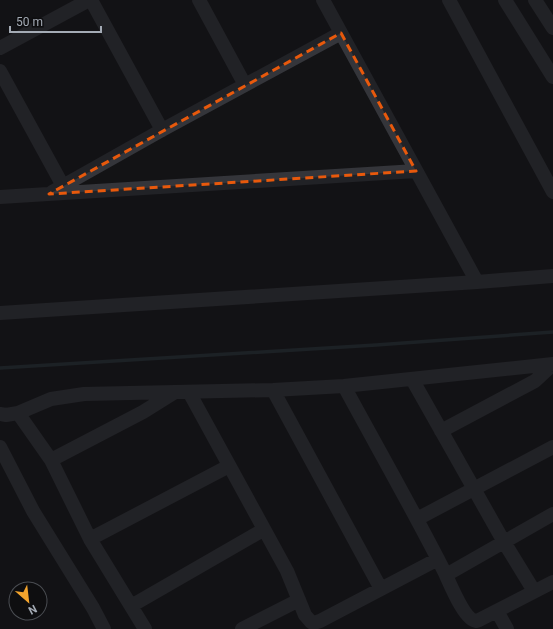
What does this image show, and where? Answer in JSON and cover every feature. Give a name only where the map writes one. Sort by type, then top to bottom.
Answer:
[{"type":"street","points":[[0,48],[90,0],[162,130]]},
{"type":"street","points":[[199,0],[245,85]]},
{"type":"street","points":[[323,0],[477,282]]},
{"type":"street","points":[[449,0],[553,192]]},
{"type":"street","points":[[505,0],[553,77]]},
{"type":"street","points":[[535,0],[553,28]]},
{"type":"street","points":[[49,194],[162,130],[341,33]]},
{"type":"street","points":[[0,71],[63,186]]},
{"type":"street","points":[[0,197],[416,171]]},
{"type":"street","points":[[0,312],[553,276]]},
{"type":"street","points":[[0,414],[6,415],[18,413],[42,402],[84,394],[273,390],[344,386],[553,364]]},
{"type":"street","points":[[441,431],[535,381],[553,364]]},
{"type":"street","points":[[412,379],[474,490],[534,591]]},
{"type":"street","points":[[344,386],[417,519],[467,616],[472,621],[479,620],[553,582]]},
{"type":"street","points":[[273,390],[382,589]]},
{"type":"street","points":[[51,460],[182,392]]},
{"type":"street","points":[[182,392],[229,466],[291,579],[305,616],[310,622],[314,623],[320,621],[438,559]]},
{"type":"street","points":[[18,413],[51,460],[90,539],[145,629]]},
{"type":"street","points":[[0,447],[33,511],[93,608],[104,629]]},
{"type":"street","points":[[417,519],[553,447]]},
{"type":"street","points":[[90,539],[229,466]]},
{"type":"street","points":[[446,575],[553,514]]},
{"type":"street","points":[[131,606],[263,530]]},
{"type":"street","points":[[242,629],[299,600]]},
{"type":"street","points":[[497,611],[507,629]]},
{"type":"highlighted area","points":[[341,33],[416,171],[49,194]]},
{"type":"waterway","points":[[0,368],[376,345],[553,332]]}]
